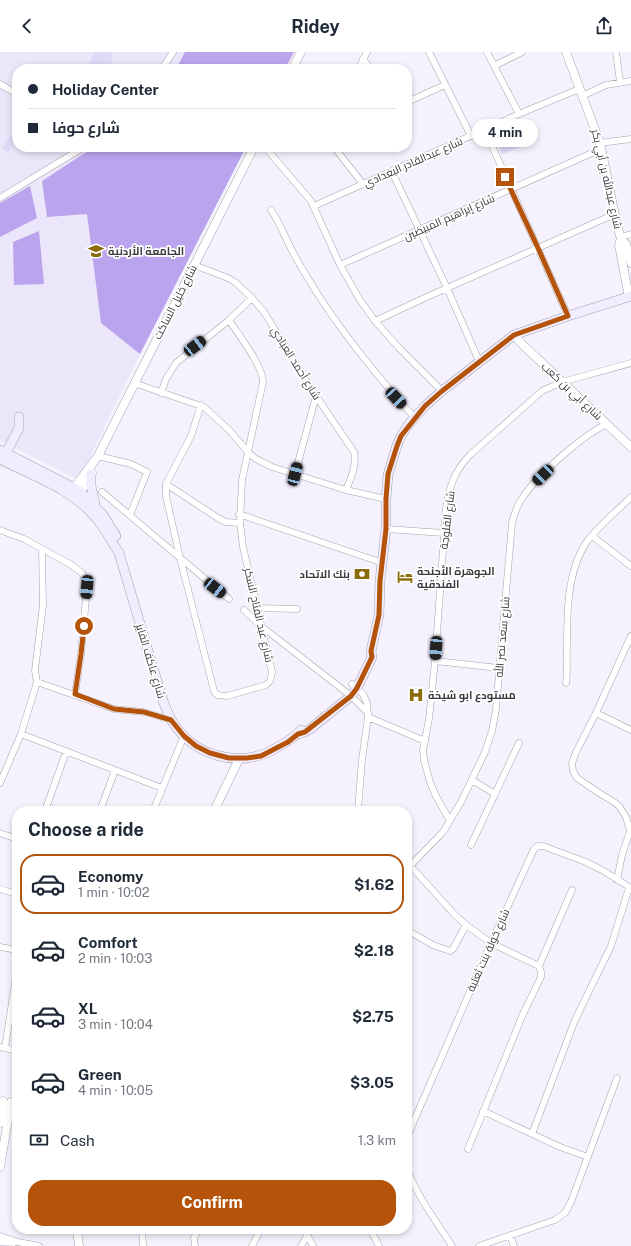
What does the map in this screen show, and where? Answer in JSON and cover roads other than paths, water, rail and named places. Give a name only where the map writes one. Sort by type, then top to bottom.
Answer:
[{"type":"main road","name":"شارع عاكف الفايز","points":[[2,454],[10,464],[75,493],[101,524],[119,553],[156,680],[171,720],[184,736],[196,746],[224,758],[239,759],[255,757],[269,753],[310,728],[349,694],[372,657],[371,651],[379,615],[380,581],[386,529],[388,474],[401,436],[415,418],[425,406],[442,391],[514,335],[630,296]]},
{"type":"main road","points":[[2,454],[19,428],[19,417]]},
{"type":"main road","name":"شارع عاكف الفايز","points":[[2,454],[75,493],[95,506],[112,529],[119,546],[119,553]]},
{"type":"main road","points":[[0,466],[10,464]]},
{"type":"main road","points":[[91,474],[91,486],[95,506]]},
{"type":"street","points":[[165,64],[173,52]]},
{"type":"street","points":[[295,64],[301,52]]},
{"type":"street","points":[[360,64],[367,52]]},
{"type":"street","points":[[429,52],[471,136]]},
{"type":"street","points":[[486,52],[519,114]]},
{"type":"street","points":[[494,66],[522,52]]},
{"type":"street","name":"شارع عبدالله بن أبي بكر","points":[[566,52],[601,146],[621,238],[626,244],[631,263]]},
{"type":"street","points":[[616,52],[620,82]]},
{"type":"street","points":[[363,59],[366,64]]},
{"type":"street","name":"شارع عبدالقادر البغدادي","points":[[314,206],[519,114],[603,85],[631,82]]},
{"type":"street","points":[[0,84],[12,91]]},
{"type":"street","points":[[412,100],[445,84]]},
{"type":"street","points":[[485,130],[568,316]]},
{"type":"street","name":"شارع إبراهيم المبيضين","points":[[340,265],[511,189],[601,146],[631,139]]},
{"type":"street","points":[[0,198],[76,152]]},
{"type":"street","name":"شارع خليل الساكت","points":[[75,493],[98,457],[251,152]]},
{"type":"street","points":[[269,152],[302,189],[314,206],[324,233],[340,265],[360,300],[375,321],[399,348],[442,391]]},
{"type":"street","points":[[338,152],[363,184]]},
{"type":"street","points":[[392,172],[447,288],[479,361]]},
{"type":"street","points":[[271,210],[309,281],[346,336],[387,387],[415,418]]},
{"type":"street","points":[[375,321],[615,214]]},
{"type":"street","points":[[621,238],[631,234]]},
{"type":"street","name":"شارع عبدالله بن أبي بكر","points":[[621,238],[619,245],[630,296]]},
{"type":"street","name":"شارع أحمد العبادي","points":[[194,265],[235,282],[264,312],[316,396],[354,452],[354,466],[346,490]]},
{"type":"street","points":[[161,393],[168,374],[176,363],[229,320],[252,298]]},
{"type":"street","name":"شارع عبد الفتاح السكر","points":[[166,484],[168,504],[180,558],[215,693],[227,696],[266,685],[272,672],[243,547],[239,514],[242,480],[263,376],[256,362],[229,320]]},
{"type":"street","name":"شارع أبي بن كعب","points":[[514,335],[631,447]]},
{"type":"street","name":"شارع الفلوجة","points":[[450,821],[436,796],[426,771],[423,750],[429,719],[435,661],[444,533],[450,490],[455,474],[462,464],[542,391],[562,382],[631,363]]},
{"type":"street","points":[[134,384],[207,408],[248,452],[256,459],[272,467],[346,490],[386,499]]},
{"type":"street","points":[[295,474],[316,396]]},
{"type":"street","points":[[201,405],[190,436],[166,484],[218,518],[226,522],[240,523]]},
{"type":"street","name":"شارع سعد نصر الله","points":[[412,861],[438,838],[450,821],[472,780],[485,752],[492,731],[496,709],[512,523],[516,510],[527,491],[571,448],[607,424]]},
{"type":"street","points":[[98,457],[131,464],[148,472],[130,515]]},
{"type":"street","name":"شارع خليل الساكت","points":[[75,493],[91,474],[98,457]]},
{"type":"street","points":[[102,492],[229,599]]},
{"type":"street","points":[[566,683],[568,671],[567,621],[572,578],[578,558],[586,542],[631,497]]},
{"type":"street","points":[[239,514],[383,563]]},
{"type":"street","points":[[386,529],[444,533]]},
{"type":"street","points":[[0,530],[24,539],[57,556],[78,569],[86,581],[81,654],[75,694]]},
{"type":"street","points":[[592,536],[631,566]]},
{"type":"street","points":[[0,783],[21,734],[37,682],[35,671],[43,605],[42,549]]},
{"type":"street","points":[[257,608],[297,609]]},
{"type":"street","points":[[244,610],[261,626],[349,694],[368,715],[425,741]]},
{"type":"street","points":[[617,880],[622,855],[630,831],[626,817],[619,806],[614,802],[577,778],[572,767],[576,752],[596,713],[631,636]]},
{"type":"street","points":[[435,661],[499,668]]},
{"type":"street","points":[[37,682],[75,694],[114,709],[144,712],[171,720]]},
{"type":"street","points":[[355,686],[367,699],[368,715],[361,768],[359,806]]},
{"type":"street","points":[[596,713],[631,730]]},
{"type":"street","points":[[21,734],[162,788]]},
{"type":"street","points":[[156,806],[184,736]]},
{"type":"street","points":[[471,845],[519,743]]},
{"type":"street","points":[[47,806],[66,752]]},
{"type":"street","points":[[216,806],[239,759]]},
{"type":"street","points":[[102,806],[115,770]]},
{"type":"street","points":[[472,780],[495,794]]},
{"type":"street","points":[[0,833],[12,837]]},
{"type":"street","name":"شارع خولة بنت ثعلبة","points":[[412,1125],[532,852],[538,846],[546,847],[586,862],[630,888]]},
{"type":"street","points":[[412,867],[466,925],[491,943],[539,966],[542,972],[523,1014],[468,1149]]},
{"type":"street","points":[[532,1134],[575,1020],[611,946],[630,888]]},
{"type":"street","points":[[0,889],[12,893]]},
{"type":"street","points":[[539,966],[572,890]]},
{"type":"street","points":[[412,933],[433,945],[450,951],[466,925]]},
{"type":"street","points":[[0,947],[12,949]]},
{"type":"street","points":[[3,1048],[12,1014]]},
{"type":"street","points":[[479,1246],[555,1220],[565,1213],[588,1157],[617,1078]]},
{"type":"street","points":[[0,1123],[7,1105]]},
{"type":"street","points":[[0,1167],[7,1105]]},
{"type":"street","points":[[483,1111],[560,1148],[588,1157]]},
{"type":"street","points":[[412,1180],[417,1191],[452,1246]]},
{"type":"street","points":[[78,1234],[79,1246]]},
{"type":"street","points":[[143,1234],[143,1246]]},
{"type":"street","points":[[195,1246],[194,1238],[196,1234]]},
{"type":"street","points":[[252,1246],[258,1234]]},
{"type":"street","points":[[373,1234],[379,1246]]},
{"type":"street","points":[[510,1235],[514,1246]]},
{"type":"street","points":[[0,1236],[18,1242],[39,1246]]},
{"type":"street","points":[[301,1246],[307,1236],[313,1246]]},
{"type":"street","points":[[0,1242],[18,1242]]},
{"type":"place","name":"الجامعة الأردنية","points":[[96,251]]},
{"type":"place","name":"بنك الاتحاد","points":[[362,574]]},
{"type":"place","name":"الجوهرة الأجنحة الفندقية","points":[[405,577]]},
{"type":"place","name":"مستودع ابو شيخة","points":[[416,695]]}]
